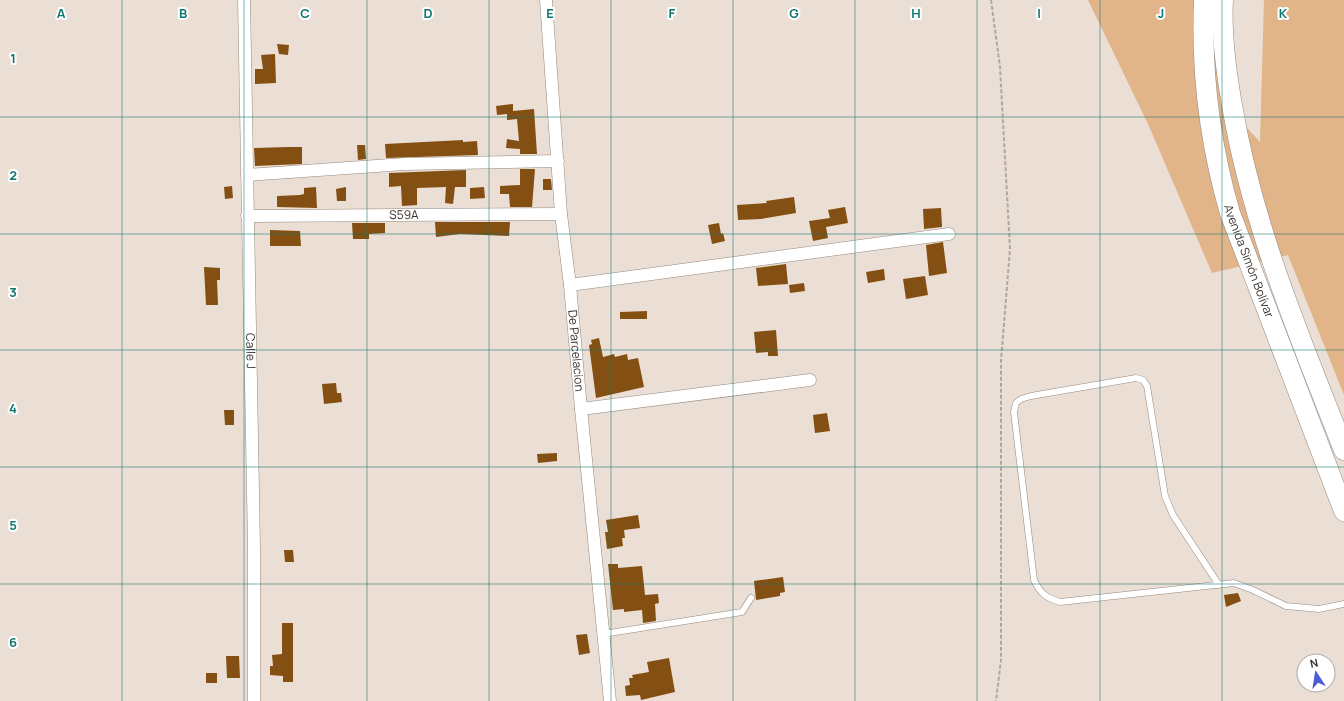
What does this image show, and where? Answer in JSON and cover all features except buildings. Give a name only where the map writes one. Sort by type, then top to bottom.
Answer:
[{"type":"highway","name":"Avenida Simón Bolívar","points":[[1204,0],[1205,87],[1221,180],[1230,213],[1344,511]]},
{"type":"highway","name":"Avenida Simón Bolívar","points":[[1223,0],[1224,45],[1229,90],[1237,137],[1248,183],[1279,281],[1344,450]]},
{"type":"street","name":"Calle J","points":[[244,0],[254,539],[254,701]]},
{"type":"street","name":"De Parcelacion","points":[[546,0],[561,214],[570,285],[610,701]]},
{"type":"street","points":[[247,175],[405,164],[558,161]]},
{"type":"street","name":"S59A","points":[[247,216],[561,214]]},
{"type":"street","points":[[570,285],[949,234]]},
{"type":"street","points":[[581,409],[810,380]]},
{"type":"lane","points":[[1219,585],[1173,515],[1165,496],[1146,386],[1143,380],[1136,378],[1031,396],[1021,399],[1016,403],[1014,412],[1034,580],[1039,591],[1049,599],[1060,602],[1219,585],[1234,583],[1253,590],[1286,606],[1319,609],[1344,604]]},
{"type":"lane","points":[[603,634],[742,612],[751,598]]},
{"type":"path","points":[[991,0],[1000,67],[1010,249],[1001,361],[1001,660],[996,701]]},
{"type":"shaded area","points":[[1088,0],[1214,0],[1237,117],[1260,142],[1264,0],[1344,0],[1344,395],[1288,255],[1212,273],[1148,124]]}]
